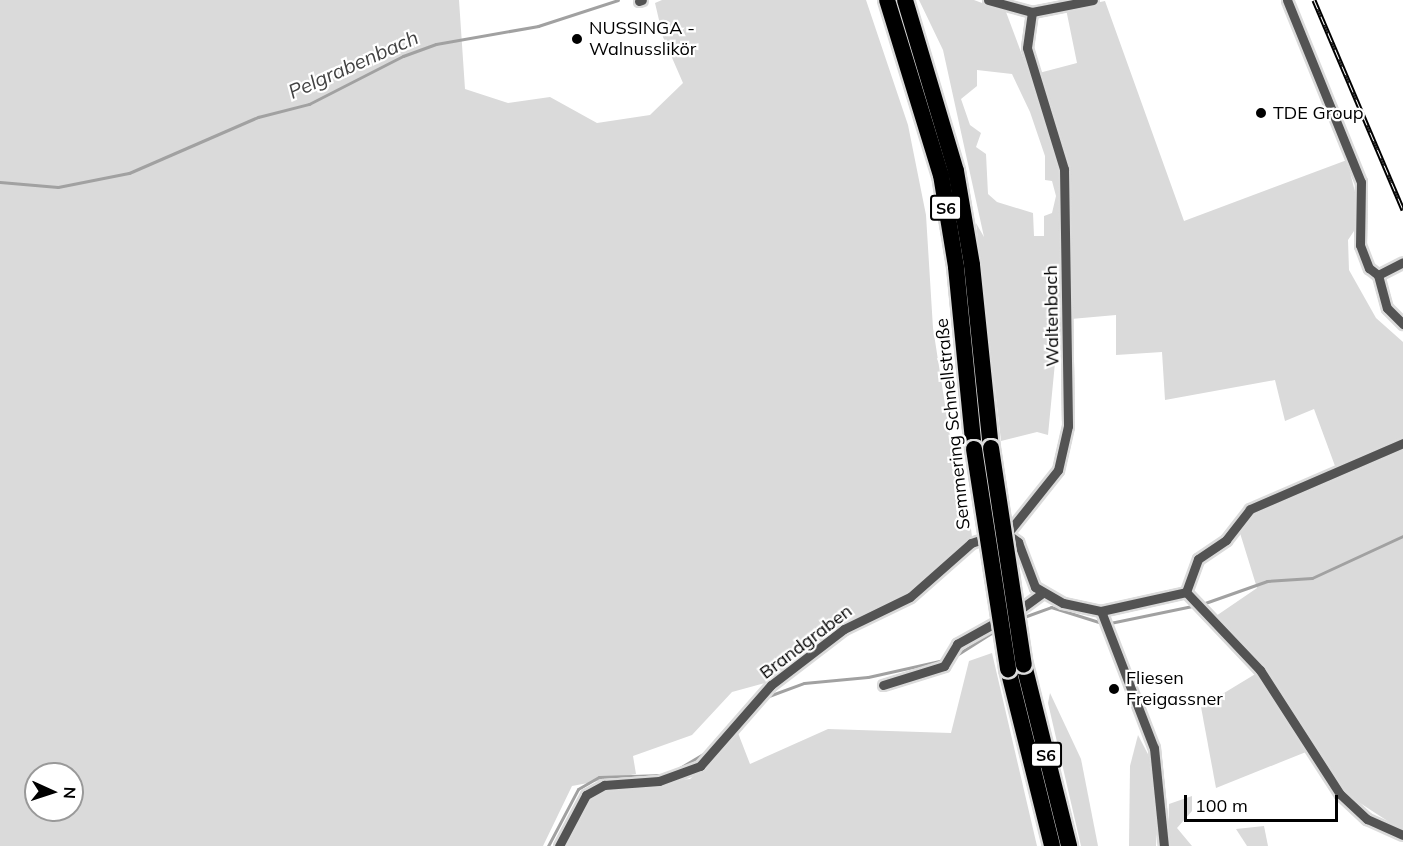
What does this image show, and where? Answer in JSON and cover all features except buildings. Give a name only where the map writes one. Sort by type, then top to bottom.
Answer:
[{"type":"highway","name":"Semmering Schnellstraße","points":[[887,0],[941,175],[956,267],[974,450],[1008,669],[1052,846]]},
{"type":"highway","name":"Semmering Schnellstraße","points":[[906,4],[956,171],[972,265],[991,448],[1024,665],[1068,846]]},
{"type":"street","points":[[988,0],[1032,12],[1093,0]]},
{"type":"street","points":[[1287,0],[1361,182],[1360,245],[1369,268],[1378,276],[1387,308],[1403,324]]},
{"type":"street","name":"Waltenbach","points":[[1007,534],[1058,470],[1068,426],[1064,169],[1027,48],[1032,12]]},
{"type":"street","points":[[1378,276],[1403,262]]},
{"type":"street","points":[[1186,592],[1198,559],[1226,540],[1250,509],[1403,443]]},
{"type":"street","points":[[1007,534],[1018,542],[1041,594]]},
{"type":"street","name":"Brandgraben","points":[[559,846],[586,795],[604,785],[659,781],[700,766],[771,685],[821,646],[862,619],[910,597],[971,543],[1007,534]]},
{"type":"street","points":[[883,685],[944,666],[957,645],[1041,594],[1101,611],[1186,592]]},
{"type":"street","points":[[1186,592],[1260,670],[1340,795],[1367,819],[1403,836]]},
{"type":"street","points":[[1101,611],[1154,748],[1164,846]]},
{"type":"shaded area","points":[[0,0],[459,0],[465,89],[508,103],[550,97],[597,123],[650,115],[683,83],[663,37],[655,3],[662,0],[866,0],[908,125],[926,215],[933,328],[957,481],[965,481],[972,537],[909,594],[843,626],[772,681],[732,692],[692,735],[633,756],[636,774],[572,786],[543,846],[0,846]]},
{"type":"shaded area","points":[[919,0],[974,0],[1006,12],[1057,148],[1066,324],[1057,342],[1048,435],[1037,432],[1001,441],[976,223],[984,237],[943,50]],"holes":[[[977,70],[1012,74],[1030,112],[1045,156],[1045,180],[1052,181],[1056,196],[1052,213],[1044,216],[1044,236],[1034,236],[1033,213],[997,202],[988,194],[986,154],[976,147],[981,133],[970,125],[961,99],[977,86]]]},
{"type":"shaded area","points":[[1105,1],[1184,221],[1347,160],[1357,200],[1354,231],[1348,240],[1349,270],[1376,318],[1403,342],[1403,438],[1253,504],[1335,466],[1314,409],[1285,421],[1275,380],[1165,400],[1162,352],[1116,355],[1116,315],[1071,319],[1066,154],[1039,73],[1077,63],[1066,9]]},
{"type":"shaded area","points":[[1403,448],[1403,831],[1343,792],[1263,667],[1216,616],[1257,588],[1240,533],[1250,513]]},
{"type":"shaded area","points":[[992,653],[1037,846],[562,846],[591,798],[613,786],[690,779],[738,733],[750,764],[828,729],[951,733],[969,661]]},
{"type":"shaded area","points":[[1257,673],[1306,752],[1216,788],[1201,707]]},
{"type":"shaded area","points":[[1050,693],[1081,759],[1098,846],[1081,846],[1048,703]]},
{"type":"shaded area","points":[[1138,735],[1150,758],[1158,807],[1156,846],[1129,846],[1130,766]]},
{"type":"shaded area","points":[[1192,796],[1192,811],[1177,828],[1192,846],[1168,846],[1169,804]]},
{"type":"shaded area","points":[[1264,826],[1268,846],[1247,846],[1236,829]]},
{"type":"waterway","name":"Pelgrabenbach","points":[[0,182],[58,187],[129,173],[258,117],[309,104],[403,56],[436,44],[538,26],[618,0]]},
{"type":"waterway","points":[[1205,603],[1267,581],[1312,578],[1403,536]]},
{"type":"waterway","points":[[1110,623],[1192,606]]},
{"type":"waterway","points":[[1021,618],[1051,607],[1099,622]]},
{"type":"waterway","points":[[955,656],[996,630]]},
{"type":"waterway","points":[[766,697],[804,683],[868,677],[944,660]]},
{"type":"waterway","points":[[724,732],[745,708]]},
{"type":"waterway","points":[[678,769],[711,749]]},
{"type":"waterway","points":[[548,846],[578,789],[599,777],[664,775]]},
{"type":"railway","points":[[1314,0],[1403,210]]},
{"type":"place","name":"NUSSINGA - Walnusslikör","points":[[577,39]]},
{"type":"place","name":"TDE Group","points":[[1261,113]]},
{"type":"place","name":"Fliesen Freigassner","points":[[1114,689]]}]
